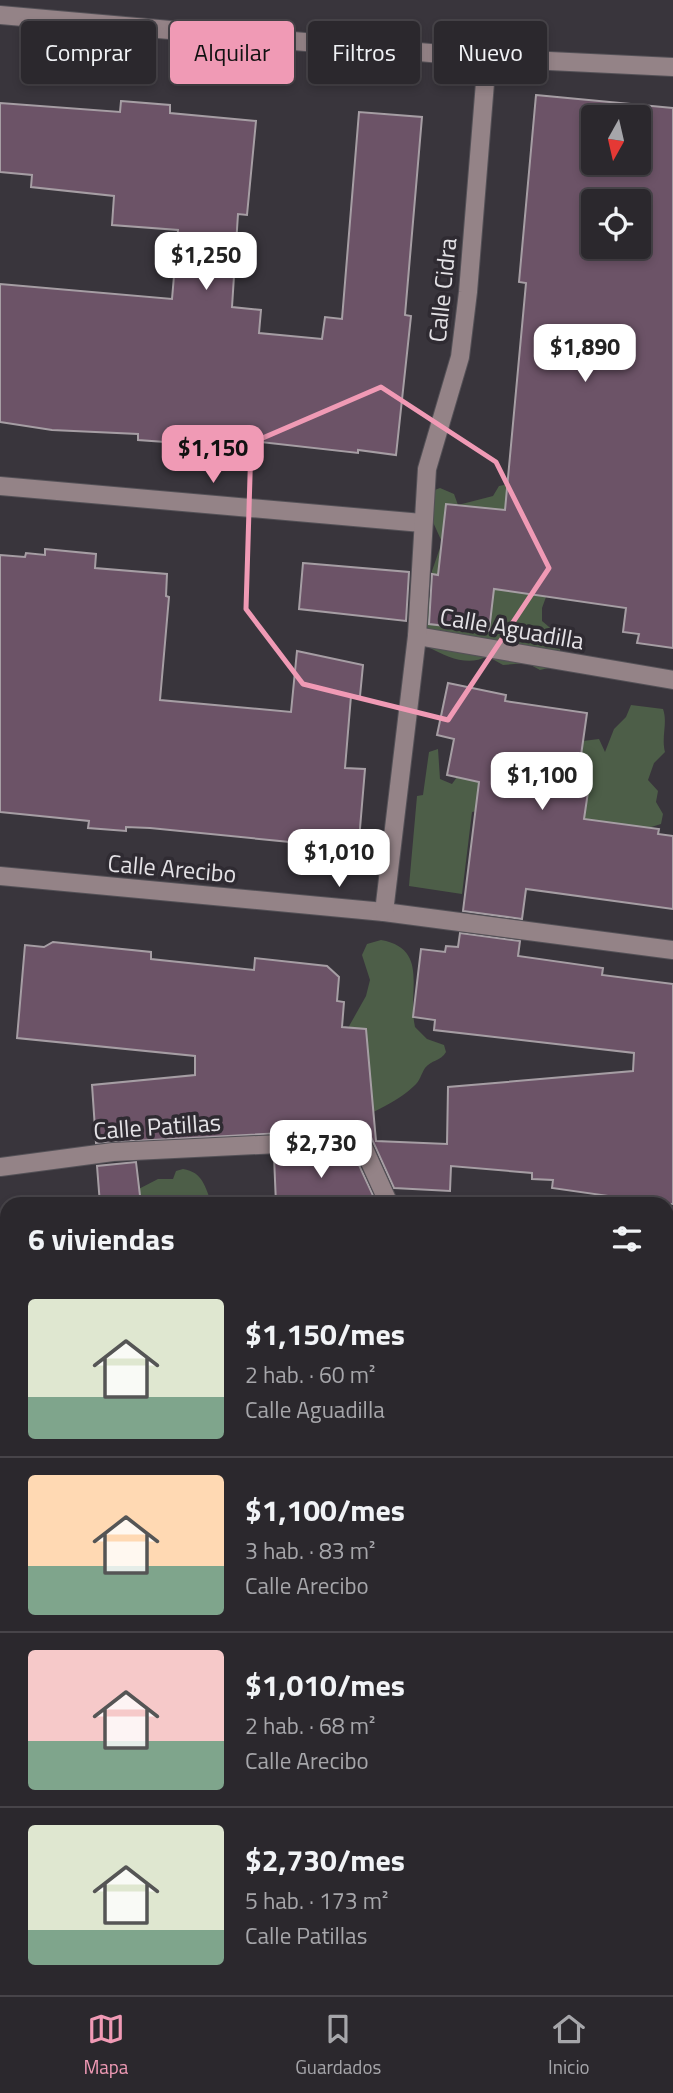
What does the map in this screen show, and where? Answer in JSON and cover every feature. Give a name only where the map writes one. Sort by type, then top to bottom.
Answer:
[{"type":"street","points":[[0,15],[434,53]]},
{"type":"street","points":[[547,61],[673,67]]},
{"type":"street","name":"Calle Cidra","points":[[422,523],[432,447],[462,341],[485,84]]},
{"type":"street","points":[[0,485],[422,523]]},
{"type":"street","name":"Calle Aguadilla","points":[[422,523],[417,636],[673,681]]},
{"type":"street","points":[[384,912],[417,636]]},
{"type":"street","name":"Calle Arecibo","points":[[0,876],[384,912],[673,950]]},
{"type":"street","name":"Calle Patillas","points":[[0,1167],[113,1152],[360,1140],[386,1197]]},
{"type":"highlighted area","points":[[381,387],[496,462],[549,568],[448,720],[303,684],[246,609],[251,443]]},
{"type":"green space","points":[[527,480],[559,502],[546,597],[542,608],[542,621],[556,636],[560,646],[557,666],[540,670],[527,663],[503,665],[487,656],[466,661],[430,648],[425,611],[433,587],[432,571],[442,542],[432,520],[432,491],[440,488],[454,494],[458,505],[493,496],[499,486]]},
{"type":"green space","points":[[631,705],[663,709],[665,752],[654,763],[648,780],[658,791],[656,802],[663,814],[661,824],[648,828],[583,824],[588,793],[576,791],[583,741],[599,739],[605,752],[614,729],[626,717]]},
{"type":"green space","points":[[438,749],[440,779],[452,784],[457,777],[492,784],[492,808],[472,812],[462,894],[409,886],[417,796],[423,795],[429,752]]},
{"type":"green space","points":[[381,940],[406,952],[413,973],[415,1027],[427,1039],[444,1045],[446,1052],[427,1065],[416,1084],[399,1097],[354,1121],[300,1141],[273,1148],[232,1153],[228,1135],[348,1028],[366,996],[370,980],[362,955],[367,944]]},
{"type":"green space","points":[[183,1169],[195,1173],[209,1197],[131,1197],[129,1194],[158,1179],[173,1179],[176,1171]]},
{"type":"building","points":[[536,95],[641,105],[581,105],[581,175],[651,175],[651,106],[673,108],[673,648],[637,643],[639,634],[623,632],[626,608],[494,589],[489,631],[429,624],[432,574],[438,575],[446,504],[505,510],[526,283],[519,282]]},
{"type":"building","points":[[121,101],[170,105],[170,113],[256,121],[247,215],[238,214],[232,307],[261,310],[259,333],[322,339],[325,317],[342,319],[359,112],[422,117],[405,315],[411,316],[396,455],[208,436],[207,445],[138,440],[138,434],[52,430],[0,422],[0,284],[172,299],[178,230],[112,225],[114,196],[31,187],[32,175],[0,172],[0,103],[120,112]]},
{"type":"building","points":[[45,549],[96,554],[95,568],[167,574],[166,596],[169,597],[160,700],[291,712],[297,651],[363,665],[360,696],[351,696],[345,768],[365,769],[358,852],[354,851],[353,858],[311,855],[310,844],[150,828],[126,827],[126,831],[88,828],[89,821],[0,812],[0,555],[45,555]]},
{"type":"building","points":[[303,563],[409,572],[406,621],[299,609]]},
{"type":"building","points":[[448,683],[506,695],[505,701],[587,713],[576,791],[588,792],[584,819],[659,829],[658,834],[673,836],[673,909],[526,889],[522,919],[463,911],[479,782],[447,775],[454,739],[437,735]]},
{"type":"building","points":[[460,933],[520,941],[518,956],[603,968],[602,975],[673,984],[673,1197],[616,1197],[552,1188],[553,1180],[532,1179],[532,1173],[451,1166],[450,1191],[394,1188],[370,1135],[360,1129],[96,1143],[92,1085],[195,1075],[195,1056],[17,1038],[25,945],[44,947],[53,942],[151,952],[151,959],[254,970],[255,958],[327,966],[339,977],[337,1001],[344,1002],[342,1027],[366,1029],[376,1141],[447,1144],[448,1087],[633,1071],[634,1053],[434,1030],[435,1020],[413,1017],[421,949],[445,952],[446,946],[458,947]]},
{"type":"building","points":[[353,1152],[374,1197],[276,1197],[274,1156]]},
{"type":"building","points":[[136,1162],[140,1197],[99,1197],[97,1166]]}]
